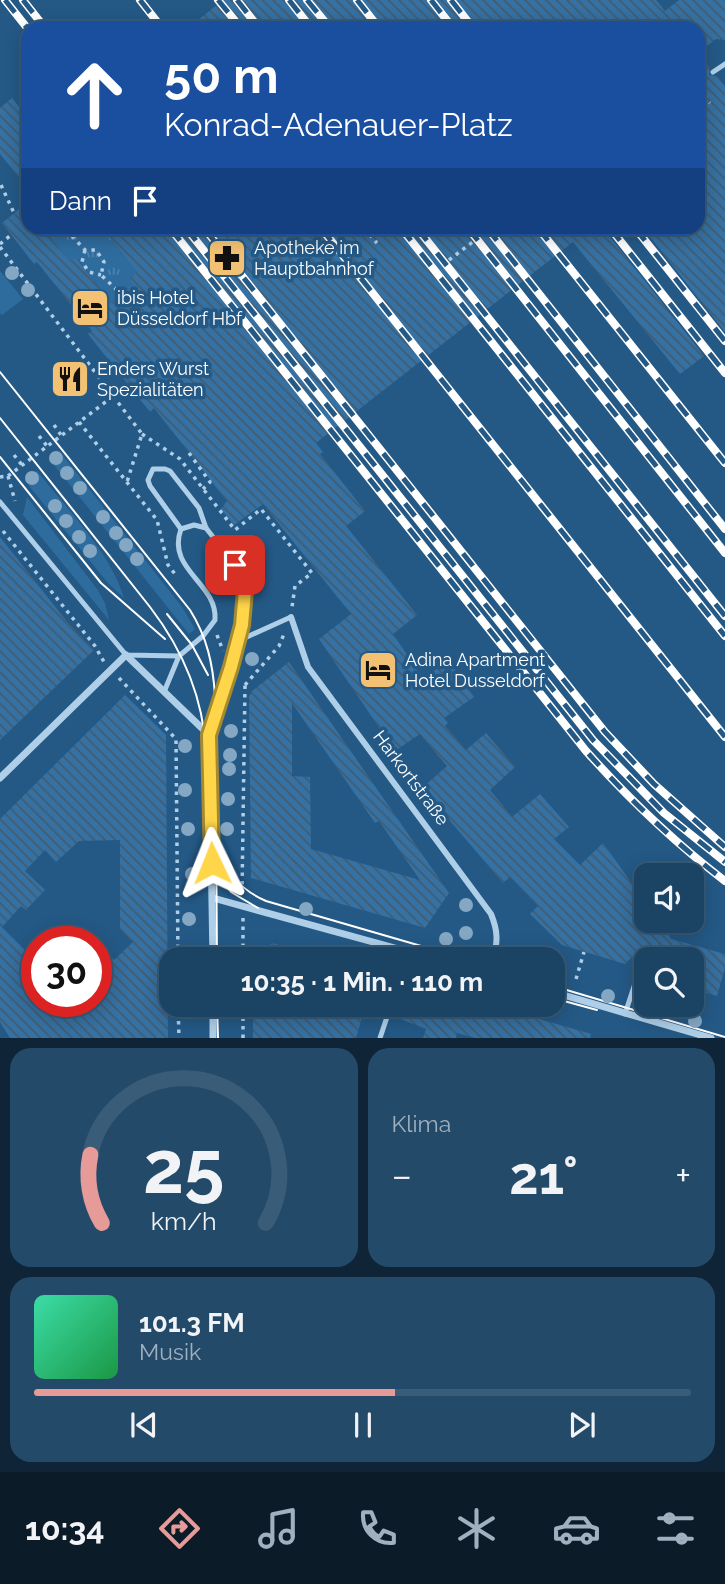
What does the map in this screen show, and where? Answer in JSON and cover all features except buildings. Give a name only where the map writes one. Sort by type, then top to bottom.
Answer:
[{"type":"street","name":"Harkortstraße","points":[[291,617],[308,667],[491,914],[497,928],[496,947]]},
{"type":"street","points":[[0,778],[126,655],[209,735],[213,947]]},
{"type":"street","points":[[213,898],[378,947]]},
{"type":"street","points":[[565,996],[710,1038]]},
{"type":"street","points":[[213,1017],[213,1038]]},
{"type":"lane","points":[[713,72],[725,64]]},
{"type":"lane","points":[[164,692],[179,656],[208,630],[215,615],[211,599],[180,558],[177,550],[181,529],[150,486],[149,474],[153,470],[165,469],[170,471],[199,508],[206,528],[246,579],[242,625],[209,735]]},
{"type":"lane","points":[[0,502],[126,655],[179,656]]},
{"type":"lane","points":[[181,529],[194,525],[206,528]]},
{"type":"lane","points":[[238,641],[291,617]]},
{"type":"lane","points":[[625,1014],[634,986]]},
{"type":"lane","points":[[380,1038],[387,1017]]},
{"type":"path","points":[[705,98],[710,103]]},
{"type":"path","points":[[1,185],[14,213]]},
{"type":"path","points":[[11,235],[0,245],[142,434],[180,459],[234,530],[261,509],[312,573],[295,586],[291,617],[279,646],[245,685],[241,878]]},
{"type":"path","points":[[370,235],[377,243]]},
{"type":"path","points":[[72,236],[85,250],[96,250],[104,262],[101,275]]},
{"type":"path","points":[[449,260],[474,241]]},
{"type":"path","points":[[85,250],[82,262],[89,272],[101,275],[117,290],[118,300]]},
{"type":"path","points":[[1,476],[8,476],[22,466],[128,385]]},
{"type":"path","points":[[79,422],[157,520],[168,565],[176,575]]},
{"type":"path","points":[[54,425],[61,435]]},
{"type":"path","points":[[127,482],[142,434]]},
{"type":"path","points":[[39,436],[47,446]]},
{"type":"path","points":[[189,453],[210,482],[202,489]]},
{"type":"path","points":[[14,455],[22,466]]},
{"type":"path","points":[[8,476],[17,507]]},
{"type":"path","points":[[4,530],[95,646],[100,659],[176,739],[178,947]]},
{"type":"path","points":[[218,637],[225,656]]},
{"type":"path","points":[[239,680],[245,685]]},
{"type":"path","points":[[243,928],[243,947]]},
{"type":"path","points":[[576,979],[584,952]]},
{"type":"path","points":[[178,1017],[179,1038]]},
{"type":"path","points":[[243,1017],[243,1038]]},
{"type":"green space","points":[[48,235],[108,235],[137,272],[129,279],[133,285],[111,303],[78,259],[70,263]]},
{"type":"green space","points":[[0,271],[23,299],[2,315],[0,313]]},
{"type":"green space","points":[[60,452],[182,607],[195,629],[189,634],[50,460]]},
{"type":"green space","points":[[37,471],[109,564],[124,598],[108,583],[29,486],[31,475]]},
{"type":"green space","points":[[27,497],[97,589],[105,603],[109,620],[23,515]]},
{"type":"tram line","points":[[0,372],[190,610],[205,641],[211,662],[215,696],[217,947]]},
{"type":"tram line","points":[[0,418],[162,623],[181,657],[196,693],[206,751]]},
{"type":"tram line","points":[[0,457],[101,583],[165,639]]},
{"type":"tram line","points":[[167,614],[192,645],[208,675]]},
{"type":"tram line","points":[[221,851],[238,882],[266,901],[425,947]]},
{"type":"tram line","points":[[216,872],[231,892],[258,908]]},
{"type":"tram line","points":[[565,990],[725,1037]]},
{"type":"tram line","points":[[565,1001],[597,1010]]},
{"type":"tram line","points":[[217,1017],[218,1038]]},
{"type":"railway","points":[[5,0],[22,21]]},
{"type":"railway","points":[[23,0],[40,21]]},
{"type":"railway","points":[[140,0],[156,21]]},
{"type":"railway","points":[[218,0],[235,21]]},
{"type":"railway","points":[[237,0],[254,21]]},
{"type":"railway","points":[[289,0],[306,21]]},
{"type":"railway","points":[[307,0],[324,21]]},
{"type":"railway","points":[[357,0],[374,21]]},
{"type":"railway","points":[[431,0],[448,21]]},
{"type":"railway","points":[[451,0],[468,21]]},
{"type":"railway","points":[[176,235],[586,751],[652,819],[725,881]]},
{"type":"railway","points":[[192,235],[593,740],[664,813],[725,862]]},
{"type":"railway","points":[[210,235],[605,732],[654,784],[725,847]]},
{"type":"railway","points":[[327,235],[725,737]]},
{"type":"railway","points":[[407,235],[725,636]]},
{"type":"railway","points":[[423,235],[725,616]]},
{"type":"railway","points":[[474,235],[725,553]]},
{"type":"railway","points":[[493,235],[725,529]]},
{"type":"railway","points":[[544,235],[725,463]]},
{"type":"railway","points":[[616,235],[725,373]]},
{"type":"railway","points":[[641,235],[725,341]]},
{"type":"place","name":"Apotheke im Hauptbahnhof","points":[[227,258]]},
{"type":"place","name":"ibis Hotel Düsseldorf Hbf","points":[[90,308]]},
{"type":"place","name":"Enders Wurst Spezialitäten","points":[[70,379]]},
{"type":"place","name":"Adina Apartment Hotel Dusseldorf","points":[[378,670]]},
{"type":"route","points":[[212,863],[209,735],[242,625],[246,579],[235,565]]}]
